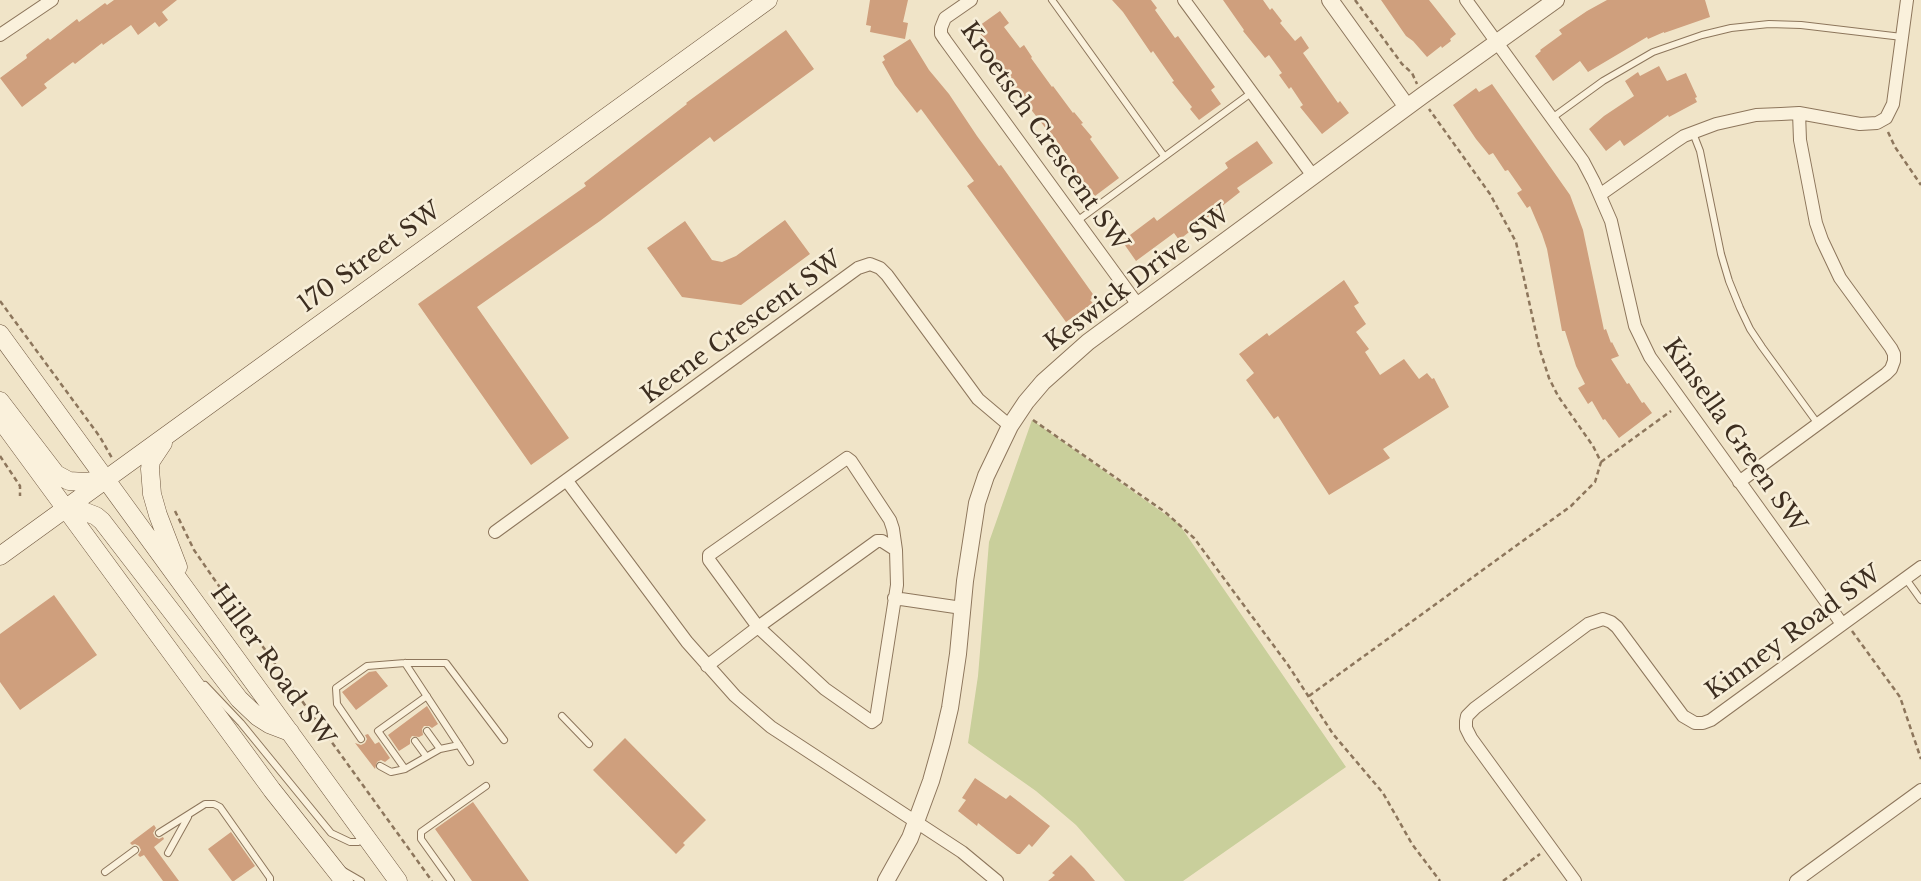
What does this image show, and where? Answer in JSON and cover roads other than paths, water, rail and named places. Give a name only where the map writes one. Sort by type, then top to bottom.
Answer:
[{"type":"main road","name":"170 Street SW","points":[[0,556],[768,0]]},
{"type":"main road","name":"Hiller Road SW","points":[[0,334],[113,475],[186,590],[398,881]]},
{"type":"main road","points":[[0,401],[56,474],[69,481],[86,482],[113,475]]},
{"type":"main road","points":[[0,419],[272,790],[338,874]]},
{"type":"main road","points":[[173,432],[151,461],[152,494],[186,590]]},
{"type":"main road","points":[[66,509],[78,509],[102,521],[239,699],[258,718],[290,732]]},
{"type":"street","name":"Kroetsch Crescent SW","points":[[971,0],[945,18],[942,34],[1138,305]]},
{"type":"street","points":[[1184,0],[1313,176]]},
{"type":"street","points":[[1330,0],[1407,107]]},
{"type":"street","name":"Kinsella Green SW","points":[[1466,0],[1583,161],[1601,194],[1615,237],[1635,326],[1650,357],[1844,623]]},
{"type":"street","name":"Keswick Drive SW","points":[[886,881],[916,822],[935,768],[950,708],[977,503],[986,476],[1020,410],[1043,382],[1069,357],[1556,0]]},
{"type":"street","points":[[1601,194],[1661,150],[1693,133],[1734,119],[1799,113],[1860,124],[1877,123],[1890,112],[1893,104],[1907,0]]},
{"type":"street","points":[[0,35],[48,1]]},
{"type":"street","points":[[1739,482],[1885,374],[1891,369],[1894,354],[1840,278],[1822,240],[1816,223],[1800,141],[1799,113]]},
{"type":"street","name":"Keene Crescent SW","points":[[495,532],[858,268],[870,264],[887,275],[978,399],[1010,426]]},
{"type":"street","points":[[847,458],[890,520],[896,550],[897,585],[894,598],[876,719],[872,722],[825,689],[758,627],[709,560],[709,555],[847,458]]},
{"type":"street","points":[[566,481],[707,666],[735,696],[771,727],[962,852],[997,881]]},
{"type":"street","points":[[707,666],[877,541],[882,541],[896,550]]},
{"type":"street","name":"Kinney Road SW","points":[[1575,881],[1468,733],[1467,716],[1475,708],[1588,624],[1603,619],[1617,627],[1683,716],[1695,723],[1703,723],[1711,720],[1921,567]]},
{"type":"street","points":[[894,598],[962,608]]},
{"type":"street","points":[[1796,881],[1921,790]]},
{"type":"lane","points":[[1052,0],[1164,156]]},
{"type":"lane","points":[[1552,118],[1604,81],[1653,52],[1731,28],[1769,24],[1801,25],[1902,37]]},
{"type":"lane","points":[[1076,221],[1251,93]]},
{"type":"lane","points":[[1693,133],[1700,151],[1721,254],[1740,308],[1750,329],[1818,424]]},
{"type":"lane","points":[[1905,579],[1921,600]]},
{"type":"lane","points":[[167,647],[241,723],[331,833],[350,842],[368,838]]},
{"type":"lane","points":[[405,663],[470,762]]},
{"type":"lane","points":[[361,738],[337,704],[336,688],[367,666],[446,663],[504,740]]},
{"type":"lane","points":[[405,769],[378,731],[398,717],[413,712],[427,696]]},
{"type":"lane","points":[[562,716],[589,744]]},
{"type":"lane","points":[[398,717],[403,724]]},
{"type":"lane","points":[[427,732],[440,749]]},
{"type":"lane","points":[[415,740],[426,756]]},
{"type":"lane","points":[[380,766],[391,772],[405,769],[440,749],[459,745]]},
{"type":"lane","points":[[451,881],[421,839],[421,832],[486,786]]},
{"type":"lane","points":[[159,832],[205,804],[214,804],[220,807],[270,881]]},
{"type":"lane","points":[[168,853],[189,816]]},
{"type":"lane","points":[[105,872],[135,850]]},
{"type":"lane","points":[[338,874],[344,870],[361,881]]}]
